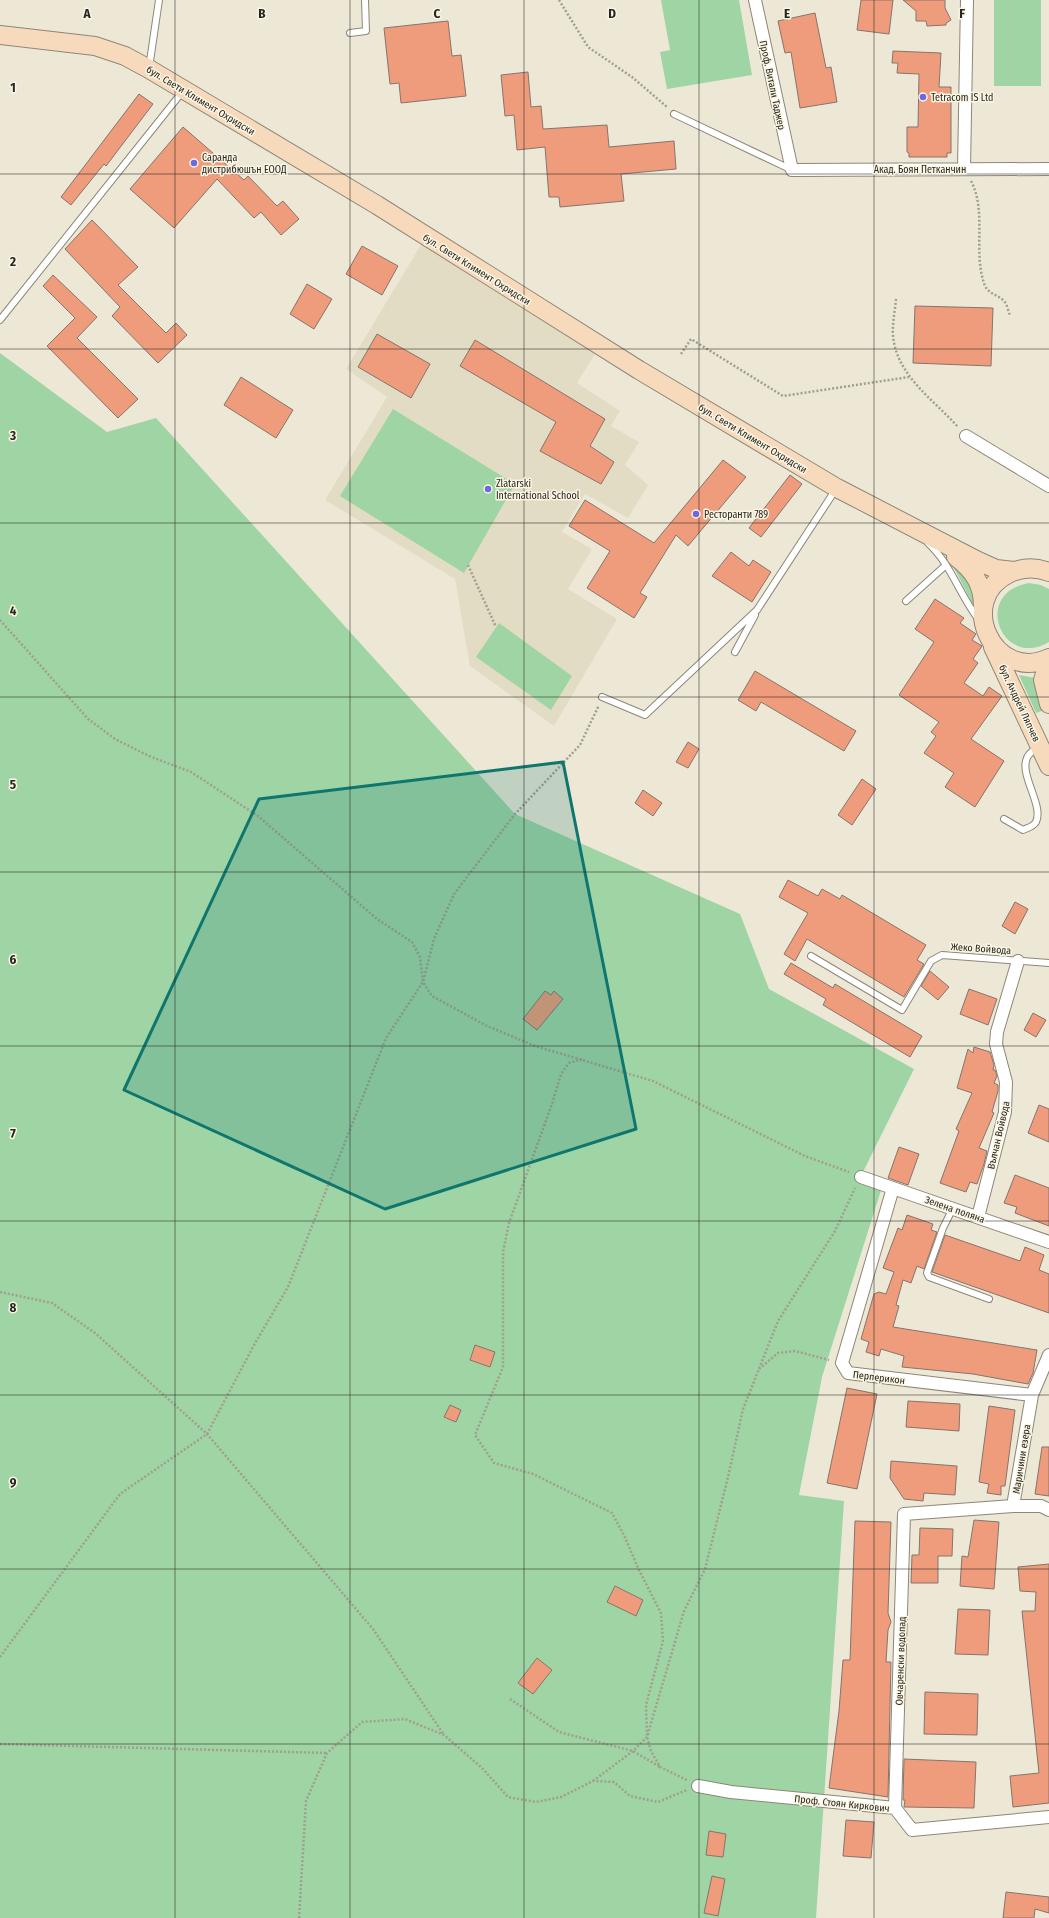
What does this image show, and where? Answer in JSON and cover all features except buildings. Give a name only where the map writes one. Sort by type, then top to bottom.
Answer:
[{"type":"main road","name":"бул. Свети Климент Охридски","points":[[0,35],[95,46],[125,56],[377,205],[639,370],[837,488],[940,543],[996,569],[1014,571]]},
{"type":"main road","name":"бул. Свети Климент Охридски","points":[[940,543],[967,566],[976,577],[983,595],[983,607],[988,635]]},
{"type":"main road","points":[[983,607],[988,593],[995,583],[1004,576],[1025,568],[1036,568],[1049,572]]},
{"type":"main road","points":[[988,635],[998,650],[1016,660],[1036,662],[1049,658]]},
{"type":"main road","name":"бул. Андрей Ляпчев","points":[[988,635],[1049,766]]},
{"type":"main road","points":[[1049,661],[1043,680],[1049,704]]},
{"type":"street","name":"Проф. Витали Таджер","points":[[755,0],[792,170]]},
{"type":"street","points":[[964,169],[967,0]]},
{"type":"street","name":"Акад. Боян Петканчин","points":[[792,170],[1049,169]]},
{"type":"street","points":[[966,436],[1049,486]]},
{"type":"street","name":"Вълчан Войвода","points":[[978,1217],[1005,1112],[1006,1082],[996,1044],[997,1032],[1018,961]]},
{"type":"street","name":"Зелена поляна","points":[[861,1177],[1049,1242]]},
{"type":"street","name":"Перперикон","points":[[893,1188],[842,1363],[848,1373],[1032,1395]]},
{"type":"street","name":"Маричини езера","points":[[904,1514],[1013,1506],[1032,1395],[1049,1355]]},
{"type":"street","points":[[1013,1506],[1041,1506],[1049,1510]]},
{"type":"street","name":"Овчаренски водопад","points":[[895,1808],[904,1514]]},
{"type":"street","name":"Проф. Стоян Киркович","points":[[698,1786],[731,1792],[895,1808],[912,1830],[1049,1817]]},
{"type":"lane","points":[[149,69],[159,0]]},
{"type":"lane","points":[[350,33],[366,31],[365,0]]},
{"type":"lane","points":[[0,320],[184,90]]},
{"type":"lane","points":[[674,114],[792,170]]},
{"type":"lane","points":[[735,652],[757,610],[837,488]]},
{"type":"lane","points":[[909,526],[936,550],[988,635]]},
{"type":"lane","points":[[906,601],[946,565]]},
{"type":"lane","points":[[602,697],[645,715],[757,610]]},
{"type":"lane","points":[[1004,819],[1023,830],[1032,826],[1036,822],[1037,809],[1026,768],[1027,758],[1039,744]]},
{"type":"lane","name":"Жеко Войвода","points":[[811,956],[902,1010],[931,961],[942,955],[1049,963]]},
{"type":"lane","points":[[953,1208],[927,1273],[929,1277],[989,1299]]},
{"type":"path","points":[[559,0],[588,47],[632,77],[674,114]]},
{"type":"path","points":[[977,193],[978,236],[984,283],[989,292],[1004,301],[1010,315]]},
{"type":"path","points":[[896,299],[893,335],[897,355],[909,377],[940,406],[966,436]]},
{"type":"path","points":[[681,354],[691,339],[783,396],[909,377]]},
{"type":"path","points":[[468,565],[496,627]]},
{"type":"path","points":[[0,620],[88,719],[115,739],[149,756],[191,772],[258,816],[377,919],[412,942],[420,957],[423,982],[432,996],[485,1026],[535,1046],[653,1081],[805,1156],[861,1177],[835,1231],[778,1321],[743,1409],[705,1569],[684,1611],[647,1737],[633,1751],[593,1781],[561,1797],[536,1802],[508,1797],[482,1768],[444,1735],[373,1629],[207,1434],[89,1329],[52,1303],[0,1292]]},
{"type":"path","points":[[0,1657],[120,1494],[207,1434],[254,1345],[288,1287],[386,1038],[423,982],[434,939],[454,894],[515,814],[580,745],[602,697]]},
{"type":"path","points":[[583,1059],[569,1063],[561,1074],[552,1104],[509,1223],[503,1252],[503,1367],[474,1435],[494,1463],[533,1474],[612,1513],[615,1518],[661,1613],[663,1641],[646,1704],[647,1737],[651,1751],[660,1767]]},
{"type":"path","points":[[759,1369],[778,1353],[795,1351],[842,1363]]},
{"type":"path","points":[[510,1699],[559,1732],[633,1751],[660,1767],[698,1786]]},
{"type":"path","points":[[299,1918],[306,1801],[327,1753],[362,1722],[405,1719],[444,1735]]},
{"type":"path","points":[[0,1744],[327,1753]]},
{"type":"path","points":[[593,1781],[614,1782],[630,1796],[658,1802],[698,1786]]},
{"type":"highlighted area","points":[[563,762],[636,1129],[385,1209],[124,1090],[259,799]]},
{"type":"shaded area","name":"Zlatarski International School","points":[[422,243],[595,354],[577,383],[620,411],[611,426],[639,442],[625,465],[648,485],[628,518],[585,494],[562,532],[592,549],[568,589],[617,619],[554,726],[470,666],[455,579],[325,500],[387,397],[346,369]]},
{"type":"green space","points":[[661,0],[739,0],[752,75],[667,89],[660,52],[670,50]]},
{"type":"green space","points":[[994,0],[1041,0],[1041,86],[994,86]]},
{"type":"green space","points":[[0,353],[107,432],[156,418],[515,814],[740,914],[769,989],[914,1069],[861,1176],[883,1184],[822,1377],[799,1495],[844,1501],[816,1918],[0,1918]]},
{"type":"green space","points":[[393,409],[515,484],[464,573],[340,496]]},
{"type":"green space","points":[[951,562],[971,577],[974,605],[973,605]]},
{"type":"green space","points":[[1029,583],[1041,585],[1049,589],[1049,642],[1032,648],[1018,646],[1007,638],[1000,627],[997,613],[1001,600],[1011,590]]},
{"type":"green space","points":[[499,623],[572,676],[551,710],[476,657]]},
{"type":"green space","points":[[1019,675],[1035,678],[1036,693],[1042,711],[1036,713]]},
{"type":"place","name":"Tetracom IS Ltd","points":[[923,97]]},
{"type":"place","name":"Саранда дистрибюшън ЕООД","points":[[194,163]]},
{"type":"place","name":"Zlatarski International School","points":[[488,489]]},
{"type":"place","name":"Ресторанти 789","points":[[696,514]]}]
